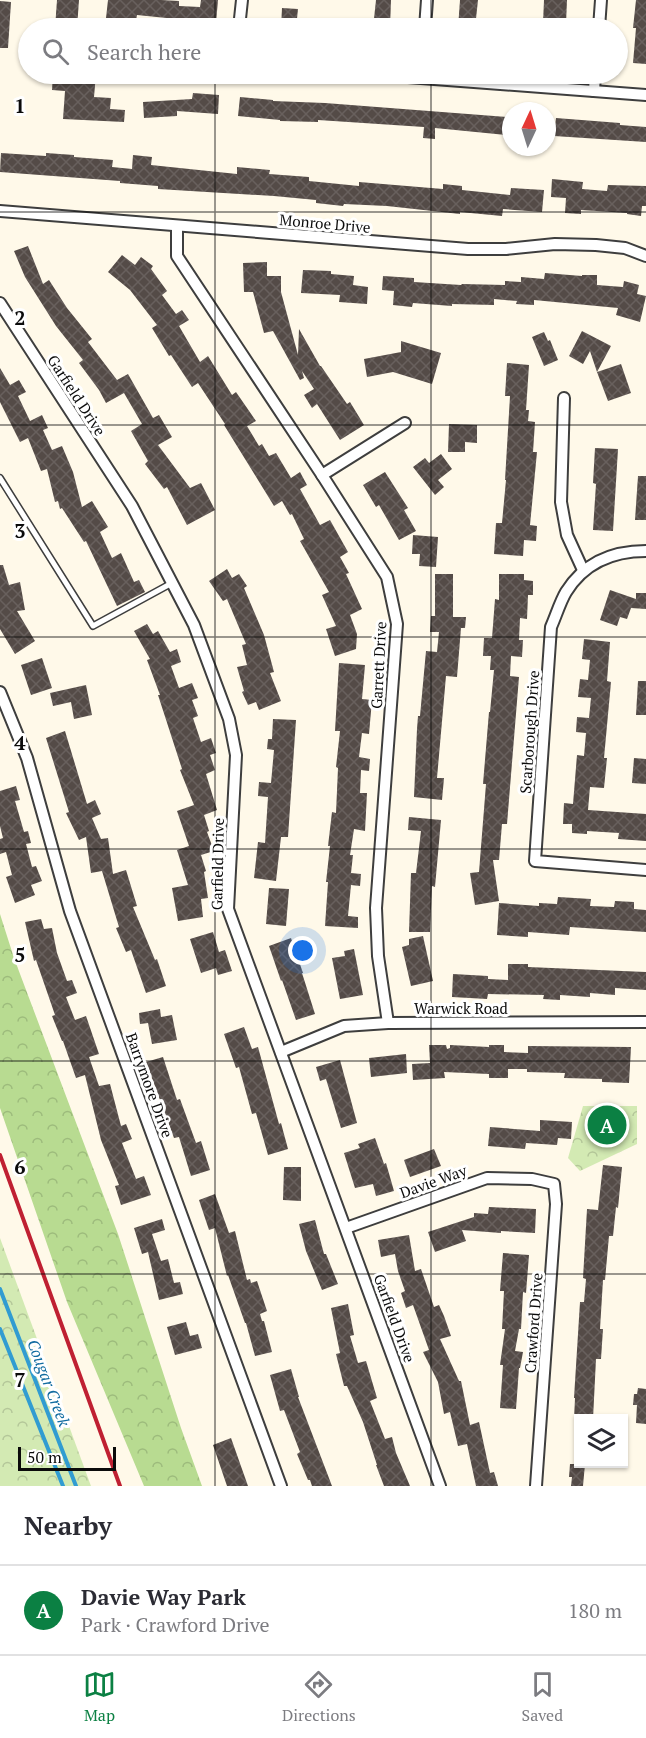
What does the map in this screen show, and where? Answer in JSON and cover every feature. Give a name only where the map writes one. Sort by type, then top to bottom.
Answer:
[{"type":"street","points":[[240,18],[242,0]]},
{"type":"street","points":[[425,18],[427,0]]},
{"type":"street","points":[[600,18],[602,0]]},
{"type":"street","points":[[518,84],[646,95]]},
{"type":"street","points":[[594,84],[594,91]]},
{"type":"street","name":"Monroe Drive","points":[[0,212],[468,249],[506,249],[555,243],[596,245],[625,248],[646,256]]},
{"type":"street","name":"Garrett Drive","points":[[177,226],[177,256],[387,577],[397,624],[376,908],[378,956],[388,1023]]},
{"type":"street","name":"Garfield Drive","points":[[0,303],[132,506],[194,625],[229,719],[236,754],[228,909],[440,1486]]},
{"type":"street","points":[[564,398],[561,502],[567,535],[583,570]]},
{"type":"street","points":[[322,475],[405,423]]},
{"type":"street","name":"Scarborough Drive","points":[[646,551],[631,551],[604,559],[583,570],[566,593],[551,627],[535,861],[646,870]]},
{"type":"street","name":"Barrymore Drive","points":[[0,692],[27,758],[70,911],[280,1486]]},
{"type":"street","name":"Warwick Road","points":[[281,1052],[344,1026],[388,1023],[646,1022]]},
{"type":"street","name":"Davie Way","points":[[346,1228],[487,1178],[532,1179]]},
{"type":"street","name":"Crawford Drive","points":[[532,1179],[554,1184],[556,1204],[536,1486]]},
{"type":"lane","points":[[0,478],[93,626],[173,582]]},
{"type":"green space","points":[[0,914],[14,958],[118,1234],[202,1486],[144,1486],[67,1302],[0,1108]]},
{"type":"green space","points":[[583,1106],[637,1106],[637,1144],[580,1171],[568,1158]]},
{"type":"green space","points":[[0,1238],[91,1486],[0,1486]]},
{"type":"building","points":[[57,0],[79,0],[78,18],[56,18]]},
{"type":"building","points":[[108,0],[179,1],[179,6],[200,7],[201,0],[218,0],[216,18],[167,18],[137,15],[136,18],[106,18]]},
{"type":"building","points":[[376,0],[391,0],[390,18],[374,18]]},
{"type":"building","points":[[460,0],[478,0],[476,18],[459,18]]},
{"type":"building","points":[[544,0],[567,0],[566,18],[543,18]]},
{"type":"building","points":[[636,0],[646,0],[646,64],[633,63]]},
{"type":"building","points":[[0,1],[11,2],[8,48],[0,48]]},
{"type":"building","points":[[282,8],[298,9],[297,18],[282,18]]},
{"type":"building","points":[[52,84],[95,84],[94,97],[111,98],[110,109],[125,110],[124,122],[63,119],[65,91],[52,90]]},
{"type":"building","points":[[193,93],[219,95],[218,114],[177,111],[177,116],[144,118],[143,102],[192,99]]},
{"type":"building","points":[[240,97],[502,117],[502,135],[435,128],[435,139],[423,138],[424,127],[318,120],[318,122],[280,121],[238,116]]},
{"type":"building","points":[[556,118],[646,127],[646,142],[556,136]]},
{"type":"building","points":[[1,153],[74,155],[74,157],[113,160],[112,167],[132,169],[133,155],[152,157],[151,165],[237,174],[237,167],[270,170],[269,174],[309,177],[309,181],[359,186],[359,182],[443,189],[443,184],[462,186],[462,190],[510,195],[511,188],[544,190],[542,212],[503,209],[502,216],[460,212],[460,214],[387,206],[344,204],[343,206],[316,203],[316,200],[158,189],[158,186],[120,183],[120,181],[0,172]]},
{"type":"building","points":[[552,179],[583,182],[582,189],[607,191],[608,185],[646,186],[646,206],[642,206],[641,216],[581,210],[581,214],[565,213],[566,198],[551,197]]},
{"type":"building","points":[[28,246],[43,284],[49,280],[67,308],[92,339],[88,342],[117,380],[128,374],[153,418],[159,415],[172,437],[158,445],[190,488],[201,483],[215,510],[187,525],[167,487],[164,489],[145,464],[148,461],[131,431],[142,424],[124,393],[106,403],[79,363],[83,360],[56,326],[25,277],[14,251]]},
{"type":"building","points":[[122,255],[135,265],[141,257],[153,266],[151,269],[167,291],[162,295],[176,314],[182,310],[189,320],[179,326],[200,362],[208,356],[232,395],[236,392],[256,421],[247,426],[259,446],[262,444],[269,456],[276,453],[291,478],[300,472],[307,485],[300,489],[320,525],[330,520],[348,552],[340,557],[349,573],[346,574],[362,609],[350,615],[357,634],[356,649],[335,656],[326,629],[336,626],[322,595],[329,592],[300,541],[304,539],[292,514],[290,515],[282,501],[274,506],[198,383],[192,387],[171,355],[169,356],[152,328],[157,325],[130,290],[108,272]]},
{"type":"building","points":[[267,262],[267,276],[281,276],[281,292],[298,355],[299,329],[320,366],[347,404],[350,402],[364,425],[340,440],[317,404],[312,408],[304,395],[314,389],[302,371],[304,378],[300,380],[273,331],[264,333],[253,292],[244,292],[243,263]]},
{"type":"building","points":[[303,270],[331,271],[331,274],[354,276],[353,285],[368,287],[367,304],[339,302],[340,295],[301,293]]},
{"type":"building","points":[[545,273],[597,275],[597,285],[623,287],[624,281],[639,285],[637,294],[646,296],[640,322],[616,315],[618,308],[534,300],[534,305],[494,299],[494,305],[452,304],[452,306],[413,303],[412,307],[393,305],[394,291],[382,290],[383,276],[414,278],[414,282],[505,285],[505,281],[521,282],[521,277],[544,279]]},
{"type":"building","points":[[582,331],[611,346],[597,372],[590,351],[583,364],[569,356]]},
{"type":"building","points":[[544,332],[558,360],[544,366],[532,337]]},
{"type":"building","points":[[401,341],[441,353],[432,384],[393,372],[367,377],[364,359],[401,352]]},
{"type":"building","points":[[507,363],[529,365],[526,410],[529,410],[528,421],[535,422],[533,452],[537,452],[530,525],[537,526],[536,541],[524,540],[523,556],[494,554],[496,523],[502,523],[506,480],[510,396],[505,396]]},
{"type":"building","points":[[621,364],[631,393],[608,401],[597,372]]},
{"type":"building","points":[[0,368],[10,385],[19,380],[26,392],[18,396],[30,421],[42,415],[48,428],[43,430],[52,450],[62,446],[73,472],[82,507],[92,501],[108,527],[100,532],[112,558],[121,553],[134,582],[139,580],[145,592],[117,606],[86,541],[84,542],[62,508],[60,509],[58,501],[55,502],[47,469],[41,471],[28,438],[20,442],[0,402]]},
{"type":"building","points":[[449,424],[477,425],[477,443],[465,442],[465,452],[448,452]]},
{"type":"building","points":[[595,448],[618,449],[613,531],[593,530],[596,484],[593,483]]},
{"type":"building","points":[[441,454],[452,469],[438,480],[444,487],[435,495],[413,467],[425,458],[429,463]]},
{"type":"building","points":[[385,472],[408,508],[404,510],[416,531],[399,540],[379,505],[376,507],[363,485]]},
{"type":"building","points":[[638,476],[646,476],[646,520],[635,520]]},
{"type":"building","points":[[413,535],[438,537],[436,567],[419,566],[420,554],[412,554]]},
{"type":"building","points":[[0,565],[3,565],[9,585],[20,582],[25,610],[17,611],[35,641],[15,654],[0,629]]},
{"type":"building","points":[[227,569],[232,578],[239,574],[247,586],[244,588],[264,635],[274,672],[270,673],[281,701],[259,710],[256,702],[248,705],[242,692],[244,691],[237,667],[247,665],[242,645],[246,644],[227,599],[223,601],[209,581]]},
{"type":"building","points":[[435,574],[453,574],[453,617],[466,617],[465,628],[461,628],[457,677],[446,676],[437,778],[444,778],[442,800],[414,797],[418,716],[420,716],[426,651],[437,652],[439,632],[430,632],[431,616],[435,616]]},
{"type":"building","points":[[499,574],[524,574],[524,580],[533,581],[533,595],[528,595],[527,619],[520,618],[519,640],[523,640],[522,657],[511,656],[510,676],[519,677],[507,824],[502,824],[499,860],[493,860],[499,901],[475,905],[470,873],[479,872],[486,784],[483,784],[494,670],[490,670],[491,656],[483,656],[484,638],[492,638],[495,599],[499,600]]},
{"type":"building","points":[[610,590],[636,599],[636,593],[646,593],[646,609],[631,608],[627,619],[620,617],[617,626],[600,620]]},
{"type":"building","points":[[147,624],[153,634],[158,631],[170,652],[177,649],[181,662],[171,666],[179,688],[192,683],[198,698],[192,700],[198,716],[193,718],[201,742],[211,738],[216,753],[210,755],[215,770],[206,774],[217,810],[204,815],[214,851],[201,855],[206,871],[204,872],[208,898],[201,899],[203,917],[178,921],[172,888],[188,885],[177,850],[189,846],[177,811],[194,805],[180,770],[182,769],[158,695],[160,695],[147,660],[150,659],[134,631]]},
{"type":"building","points":[[584,639],[610,642],[607,681],[611,682],[604,758],[607,758],[604,788],[590,787],[588,810],[646,814],[646,841],[618,839],[619,833],[587,831],[587,834],[572,833],[572,824],[563,824],[564,803],[573,804],[577,755],[584,756],[586,733],[576,732],[577,717],[589,718],[591,698],[578,697],[580,679],[588,680],[590,660],[582,659]]},
{"type":"building","points":[[42,658],[52,688],[31,695],[21,665]]},
{"type":"building","points":[[339,663],[365,665],[362,699],[372,700],[369,734],[362,733],[359,757],[370,759],[369,771],[361,770],[360,793],[367,793],[365,831],[354,829],[350,855],[353,855],[351,873],[361,874],[360,886],[351,885],[348,916],[358,917],[358,928],[325,926],[330,846],[328,846],[332,812],[336,813],[338,768],[336,767],[340,731],[335,731]]},
{"type":"building","points":[[638,681],[646,681],[646,715],[636,715]]},
{"type":"building","points":[[86,685],[92,715],[74,719],[71,702],[53,706],[50,693]]},
{"type":"building","points":[[273,719],[296,720],[288,837],[281,837],[276,881],[254,878],[258,842],[265,843],[268,797],[258,796],[259,782],[271,783],[274,750],[267,749],[268,739],[272,739]]},
{"type":"building","points":[[65,731],[87,804],[95,800],[101,814],[92,818],[101,839],[108,838],[113,874],[126,870],[137,906],[133,907],[155,960],[157,959],[166,986],[146,993],[131,950],[126,952],[116,928],[119,927],[102,871],[91,873],[86,837],[79,840],[66,813],[69,812],[46,738]]},
{"type":"building","points":[[634,758],[646,759],[646,784],[632,783]]},
{"type":"building","points":[[16,786],[20,800],[15,801],[24,832],[28,831],[31,843],[26,844],[32,867],[36,866],[42,881],[31,885],[35,895],[15,903],[6,877],[12,875],[6,852],[0,854],[0,839],[3,838],[0,826],[0,791]]},
{"type":"building","points":[[409,817],[441,820],[435,887],[432,886],[430,932],[409,932],[411,873],[416,873],[421,831],[408,830]]},
{"type":"building","points":[[269,888],[289,889],[286,926],[266,924]]},
{"type":"building","points":[[558,897],[591,899],[590,906],[614,907],[615,901],[634,902],[634,909],[646,910],[646,932],[570,927],[569,935],[528,932],[528,937],[497,935],[499,903],[539,906],[539,903],[557,904]]},
{"type":"building","points":[[41,919],[44,929],[52,928],[57,953],[67,981],[72,980],[77,993],[66,997],[75,1020],[86,1016],[99,1054],[89,1057],[99,1086],[110,1084],[121,1126],[126,1124],[132,1139],[122,1143],[136,1179],[144,1176],[151,1195],[121,1205],[115,1186],[119,1185],[101,1140],[85,1075],[76,1078],[52,1016],[55,1015],[36,960],[34,961],[25,922]]},
{"type":"building","points":[[213,932],[219,952],[225,950],[232,971],[218,975],[216,968],[201,973],[190,939]]},
{"type":"building","points":[[423,936],[433,981],[411,986],[402,947],[409,945],[409,939]]},
{"type":"building","points":[[291,938],[315,1014],[296,1020],[269,946]]},
{"type":"building","points":[[354,949],[363,995],[340,999],[332,958],[345,956],[344,951]]},
{"type":"building","points":[[508,964],[528,964],[528,967],[646,972],[646,990],[615,988],[615,995],[590,993],[590,997],[560,995],[560,1000],[543,999],[544,995],[488,994],[487,999],[452,997],[453,974],[488,976],[488,979],[508,980]]},
{"type":"building","points":[[160,1009],[161,1017],[172,1015],[177,1040],[152,1044],[148,1023],[140,1024],[139,1013]]},
{"type":"building","points":[[244,1027],[252,1049],[258,1047],[288,1149],[268,1155],[256,1113],[252,1114],[239,1067],[236,1068],[224,1034]]},
{"type":"building","points":[[429,1045],[446,1045],[447,1049],[450,1045],[489,1047],[489,1045],[504,1045],[504,1052],[528,1053],[528,1046],[631,1047],[629,1083],[602,1082],[602,1079],[564,1078],[565,1073],[527,1072],[527,1069],[508,1069],[508,1078],[489,1078],[489,1074],[444,1072],[445,1078],[413,1080],[412,1064],[430,1063]]},
{"type":"building","points":[[406,1054],[407,1073],[371,1077],[369,1058]]},
{"type":"building","points":[[163,1057],[177,1100],[180,1099],[196,1143],[201,1141],[210,1170],[191,1176],[179,1137],[174,1138],[146,1062]]},
{"type":"building","points":[[340,1060],[357,1123],[341,1128],[326,1079],[320,1081],[316,1067]]},
{"type":"building","points":[[540,1120],[572,1122],[571,1139],[558,1138],[557,1145],[526,1143],[525,1149],[488,1146],[490,1127],[540,1131]]},
{"type":"building","points":[[375,1138],[384,1164],[386,1163],[394,1191],[376,1196],[373,1184],[355,1188],[344,1153],[360,1148],[358,1144]]},
{"type":"building","points":[[434,1149],[441,1166],[410,1177],[404,1160]]},
{"type":"building","points":[[603,1165],[622,1167],[618,1208],[616,1207],[613,1236],[609,1236],[605,1280],[603,1280],[601,1359],[596,1359],[593,1414],[574,1414],[580,1302],[584,1302],[586,1279],[583,1278],[587,1209],[598,1210]]},
{"type":"building","points":[[284,1167],[301,1167],[301,1201],[283,1200]]},
{"type":"building","points":[[215,1194],[229,1233],[235,1231],[247,1280],[250,1279],[251,1283],[257,1281],[267,1311],[260,1314],[272,1352],[255,1356],[246,1323],[227,1276],[215,1228],[209,1230],[199,1200]]},
{"type":"building","points":[[489,1207],[536,1209],[535,1233],[462,1230],[466,1241],[435,1252],[428,1232],[474,1217],[474,1213],[488,1214]]},
{"type":"building","points":[[162,1219],[165,1230],[152,1234],[161,1261],[168,1259],[174,1283],[180,1282],[183,1294],[159,1300],[148,1252],[142,1254],[134,1228]]},
{"type":"building","points":[[315,1220],[324,1254],[326,1254],[338,1284],[322,1290],[306,1251],[299,1224]]},
{"type":"building","points":[[409,1235],[415,1271],[421,1269],[434,1307],[439,1305],[444,1316],[451,1336],[440,1339],[461,1381],[470,1425],[479,1422],[490,1473],[494,1472],[498,1486],[476,1486],[467,1444],[458,1446],[450,1412],[444,1414],[438,1382],[423,1352],[429,1350],[413,1305],[406,1308],[401,1293],[405,1291],[395,1254],[381,1257],[378,1240]]},
{"type":"building","points":[[503,1253],[529,1255],[526,1293],[523,1292],[521,1329],[519,1329],[515,1351],[523,1352],[519,1368],[516,1409],[500,1408],[503,1365],[500,1365],[505,1329],[502,1329],[504,1291],[500,1291]]},
{"type":"building","points":[[348,1304],[354,1335],[350,1336],[358,1363],[366,1361],[377,1398],[370,1401],[385,1439],[392,1437],[410,1486],[384,1486],[363,1422],[347,1386],[344,1386],[336,1354],[340,1353],[331,1308]]},
{"type":"building","points":[[186,1322],[190,1336],[198,1334],[202,1348],[175,1355],[167,1327]]},
{"type":"building","points":[[291,1369],[298,1397],[332,1486],[312,1486],[297,1454],[300,1452],[284,1410],[280,1411],[270,1375]]},
{"type":"building","points":[[638,1388],[646,1389],[646,1424],[636,1423],[637,1405],[633,1405],[634,1394],[637,1394]]},
{"type":"building","points":[[231,1438],[248,1486],[227,1486],[213,1445]]},
{"type":"building","points":[[570,1464],[574,1464],[574,1468],[585,1468],[583,1486],[571,1486],[572,1477],[569,1477]]},
{"type":"waterway","name":"Cougar Creek","points":[[0,1289],[76,1486]]},
{"type":"waterway","points":[[0,1329],[63,1486]]},
{"type":"railway","points":[[0,1155],[120,1486]]},
{"type":"place","name":"Davie Way Park","points":[[607,1125]]}]
